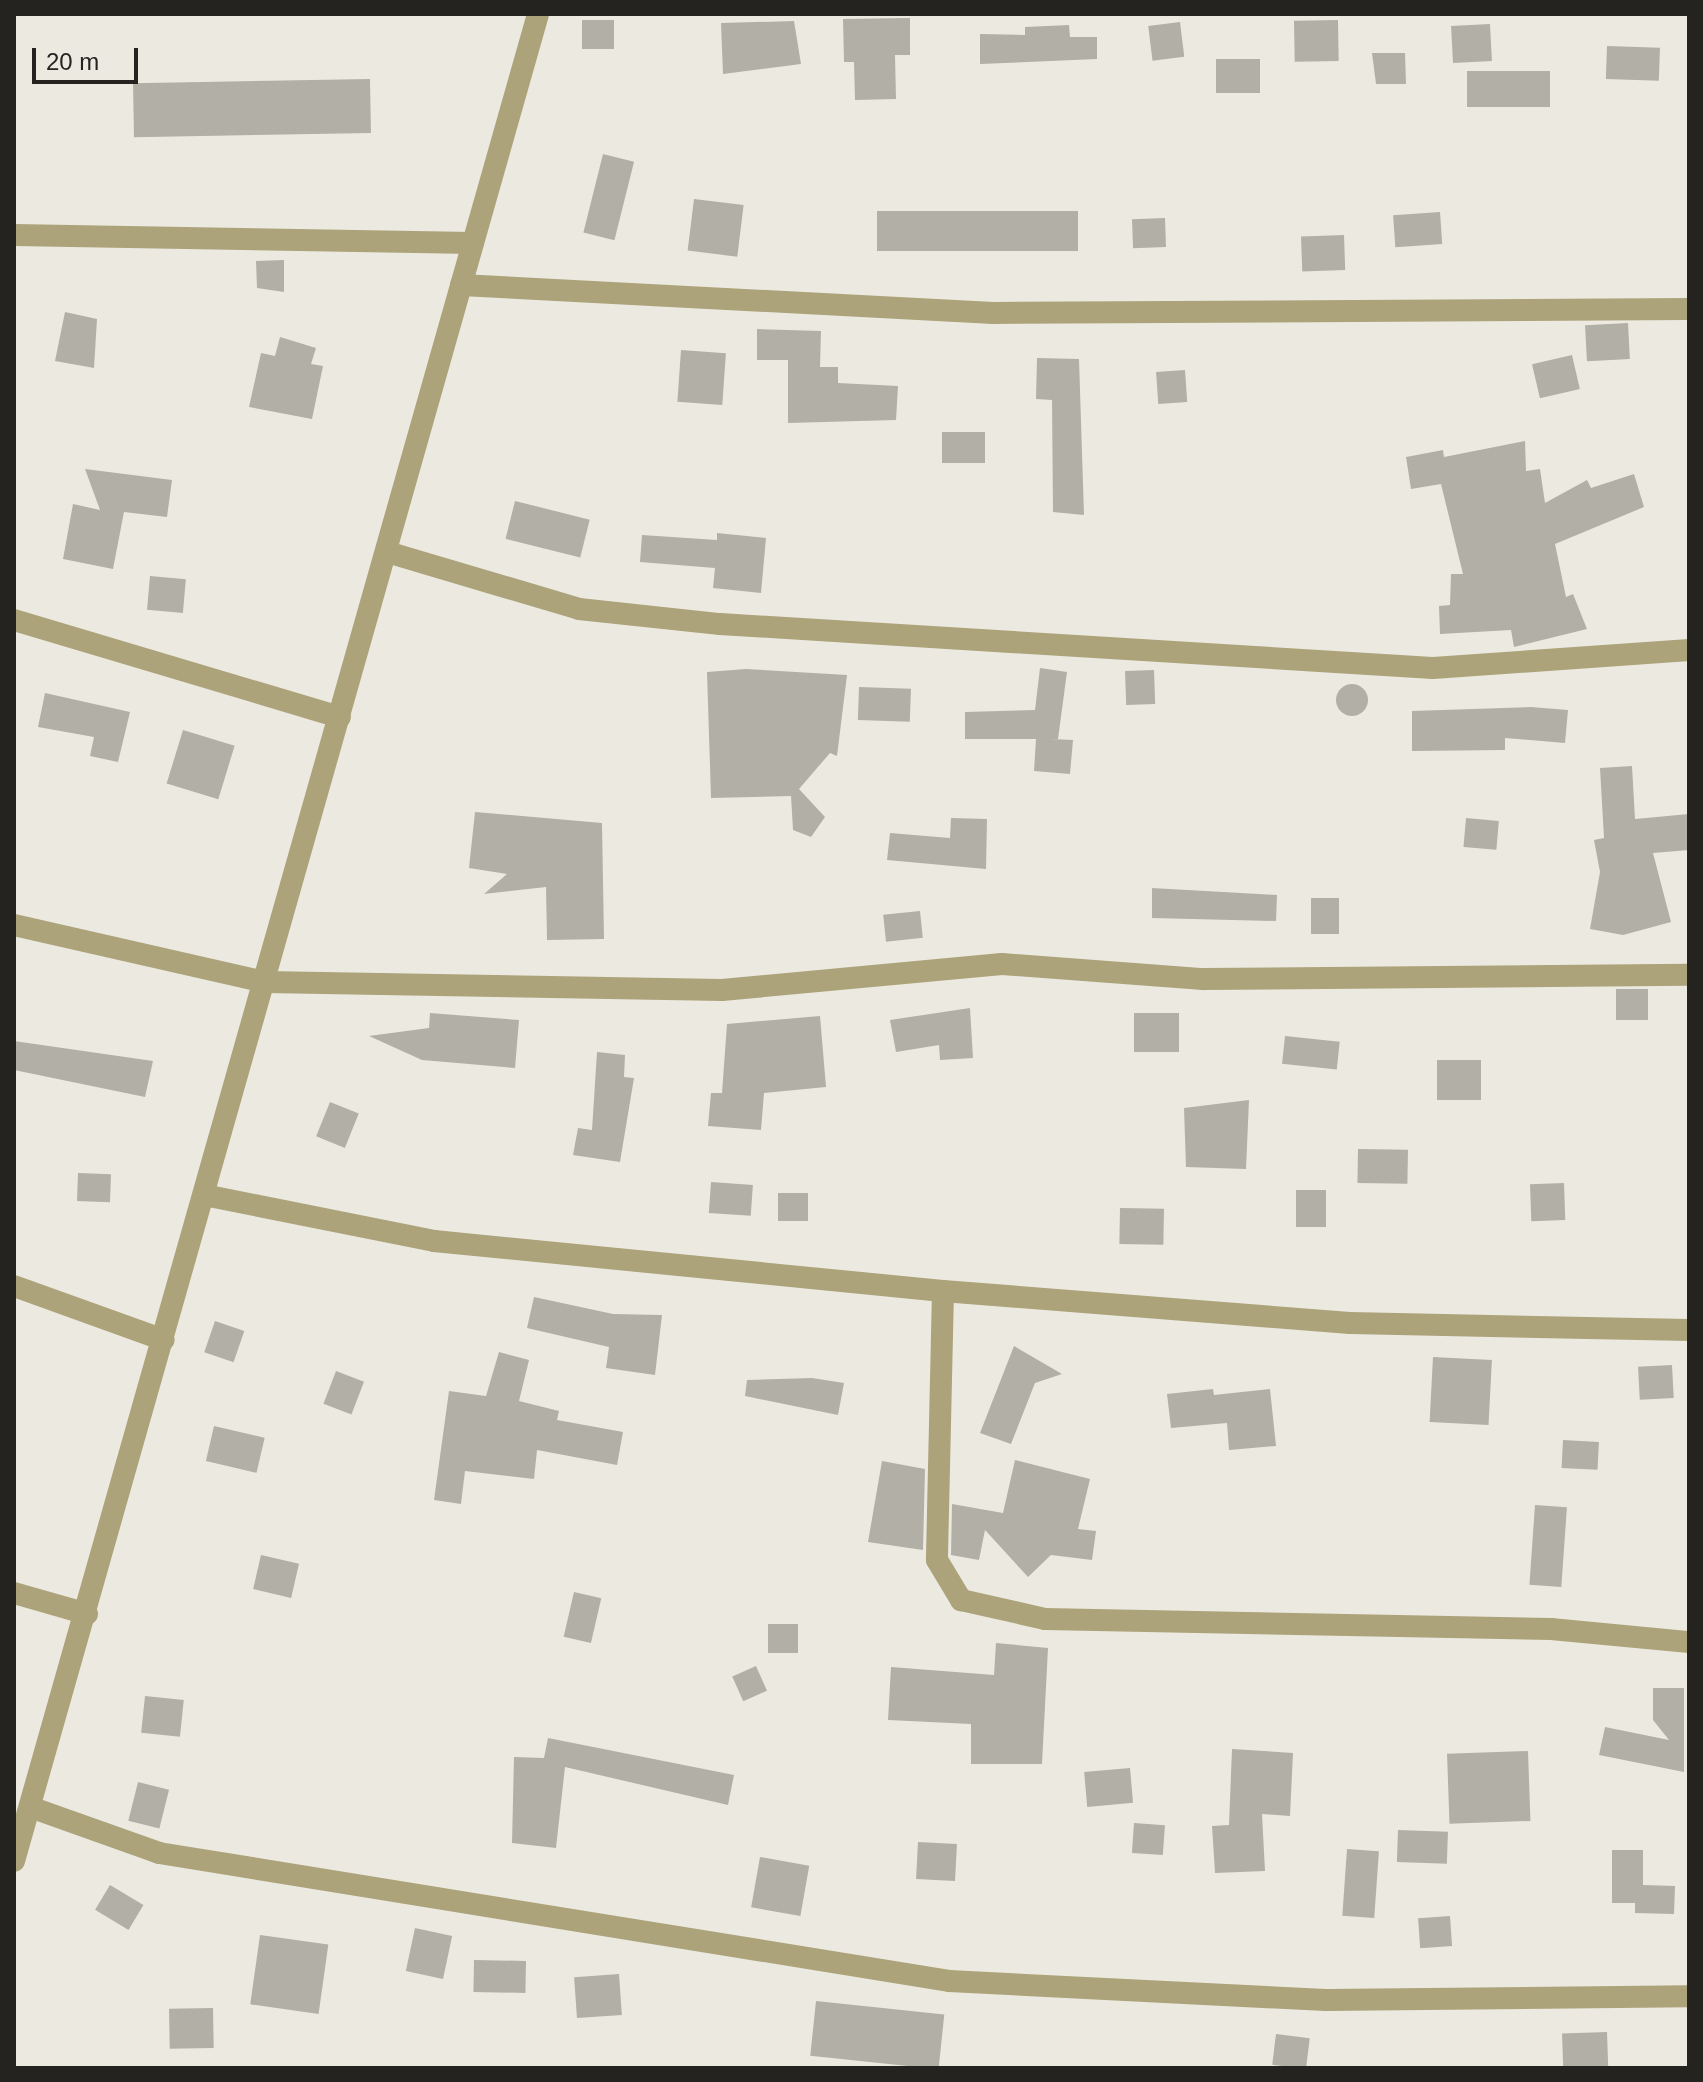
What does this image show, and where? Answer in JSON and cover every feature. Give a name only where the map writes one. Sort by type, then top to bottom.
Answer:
[{"type":"street","points":[[14,1861],[87,1614],[538,14]]},
{"type":"street","points":[[14,235],[473,243]]},
{"type":"street","points":[[461,285],[993,313],[1689,309]]},
{"type":"street","points":[[387,552],[579,609],[720,624],[1433,668],[1689,650]]},
{"type":"street","points":[[14,620],[340,717]]},
{"type":"street","points":[[14,925],[265,982],[722,990],[1002,964],[1203,979],[1689,975]]},
{"type":"street","points":[[204,1195],[434,1241],[943,1291],[1350,1323],[1689,1330]]},
{"type":"street","points":[[14,1286],[164,1340]]},
{"type":"street","points":[[943,1291],[937,1560],[961,1600],[1045,1619],[1551,1629],[1689,1642]]},
{"type":"street","points":[[14,1593],[87,1614]]},
{"type":"street","points":[[30,1807],[159,1853],[949,1981],[1326,2000],[1689,1996]]},
{"type":"building","points":[[910,18],[910,55],[895,55],[896,99],[855,100],[854,62],[844,62],[843,19]]},
{"type":"building","points":[[582,20],[614,20],[614,49],[582,49]]},
{"type":"building","points":[[1338,20],[1339,61],[1295,62],[1294,21]]},
{"type":"building","points":[[794,21],[801,64],[723,74],[721,23]]},
{"type":"building","points":[[1180,22],[1184,57],[1153,61],[1148,26]]},
{"type":"building","points":[[1490,24],[1492,61],[1453,63],[1451,26]]},
{"type":"building","points":[[1069,25],[1070,37],[1097,37],[1097,59],[980,64],[980,34],[1025,35],[1025,27]]},
{"type":"building","points":[[1607,46],[1660,48],[1659,81],[1606,79]]},
{"type":"building","points":[[1372,53],[1405,53],[1406,84],[1376,84]]},
{"type":"building","points":[[1216,59],[1260,59],[1260,93],[1216,93]]},
{"type":"building","points":[[1467,71],[1550,71],[1550,107],[1467,107]]},
{"type":"building","points":[[370,79],[371,133],[134,137],[133,83]]},
{"type":"building","points":[[603,154],[634,162],[614,240],[583,233]]},
{"type":"building","points":[[694,199],[744,205],[737,257],[688,251]]},
{"type":"building","points":[[877,211],[1078,211],[1078,251],[877,251]]},
{"type":"building","points":[[1440,212],[1442,244],[1395,247],[1393,215]]},
{"type":"building","points":[[1165,218],[1166,247],[1133,248],[1132,219]]},
{"type":"building","points":[[1344,235],[1345,270],[1302,271],[1301,237]]},
{"type":"building","points":[[284,260],[284,292],[257,288],[256,261]]},
{"type":"building","points":[[65,312],[97,319],[94,368],[55,361]]},
{"type":"building","points":[[1628,323],[1630,359],[1587,361],[1585,325]]},
{"type":"building","points":[[757,329],[821,331],[820,367],[838,367],[838,383],[898,386],[896,420],[788,423],[788,360],[757,360]]},
{"type":"building","points":[[280,337],[316,348],[311,364],[323,366],[312,419],[249,407],[261,353],[275,356]]},
{"type":"building","points":[[681,350],[726,353],[722,405],[677,402]]},
{"type":"building","points":[[1572,355],[1580,389],[1540,398],[1532,364]]},
{"type":"building","points":[[1037,358],[1079,359],[1084,515],[1053,512],[1052,400],[1036,399]]},
{"type":"building","points":[[1185,370],[1187,402],[1158,404],[1156,372]]},
{"type":"building","points":[[942,432],[985,432],[985,463],[942,463]]},
{"type":"building","points":[[1525,441],[1526,471],[1540,469],[1545,503],[1587,480],[1591,488],[1634,474],[1644,507],[1555,544],[1566,597],[1573,594],[1587,629],[1514,647],[1511,630],[1440,634],[1439,606],[1450,605],[1451,574],[1463,574],[1441,484],[1411,489],[1406,457],[1443,450],[1444,457]]},
{"type":"building","points":[[85,469],[172,480],[167,517],[124,512],[113,569],[63,559],[73,504],[100,510]]},
{"type":"building","points":[[515,501],[590,520],[580,557],[506,539]]},
{"type":"building","points":[[717,533],[766,538],[761,593],[713,588],[715,568],[640,562],[642,535],[717,540]]},
{"type":"building","points":[[150,576],[186,579],[183,613],[147,610]]},
{"type":"building","points":[[1040,668],[1067,672],[1058,739],[1051,739],[1073,740],[1070,774],[1034,771],[1036,739],[965,739],[965,712],[1035,710]]},
{"type":"building","points":[[746,669],[847,675],[837,756],[830,753],[799,789],[825,817],[811,837],[793,830],[791,796],[711,798],[707,672]]},
{"type":"building","points":[[1154,670],[1155,704],[1126,705],[1125,671]]},
{"type":"building","points":[[1352,684],[1363,689],[1368,700],[1363,711],[1352,716],[1341,711],[1336,700],[1341,689]]},
{"type":"building","points":[[859,687],[911,689],[910,722],[858,720]]},
{"type":"building","points":[[45,693],[130,712],[118,762],[90,756],[94,737],[38,727]]},
{"type":"building","points":[[1531,707],[1568,710],[1565,743],[1505,738],[1505,750],[1412,751],[1412,711]]},
{"type":"building","points":[[183,730],[235,746],[218,799],[167,784]]},
{"type":"building","points":[[1632,766],[1635,819],[1689,814],[1689,850],[1653,853],[1671,922],[1623,935],[1590,929],[1600,872],[1594,840],[1604,838],[1600,768]]},
{"type":"building","points":[[475,812],[602,823],[604,939],[547,940],[546,887],[484,894],[507,874],[469,868]]},
{"type":"building","points":[[951,818],[987,819],[986,869],[887,860],[890,833],[950,838]]},
{"type":"building","points":[[1466,818],[1499,821],[1496,850],[1463,847]]},
{"type":"building","points":[[1152,888],[1277,895],[1276,921],[1152,918]]},
{"type":"building","points":[[1311,898],[1339,898],[1339,934],[1311,934]]},
{"type":"building","points":[[920,911],[923,938],[886,942],[883,915]]},
{"type":"building","points":[[1616,989],[1648,989],[1648,1020],[1616,1020]]},
{"type":"building","points":[[970,1008],[973,1058],[940,1060],[939,1045],[896,1052],[890,1020]]},
{"type":"building","points":[[430,1013],[519,1020],[515,1068],[422,1060],[369,1036],[429,1028]]},
{"type":"building","points":[[1134,1013],[1179,1013],[1179,1052],[1134,1052]]},
{"type":"building","points":[[820,1016],[826,1087],[764,1093],[761,1130],[708,1126],[711,1093],[722,1093],[727,1024]]},
{"type":"building","points":[[1285,1036],[1340,1042],[1337,1070],[1282,1064]]},
{"type":"building","points":[[14,1041],[153,1061],[145,1097],[14,1070]]},
{"type":"building","points":[[597,1052],[625,1055],[624,1077],[634,1078],[620,1162],[573,1155],[578,1128],[592,1130]]},
{"type":"building","points":[[1437,1060],[1481,1060],[1481,1100],[1437,1100]]},
{"type":"building","points":[[1249,1100],[1246,1169],[1186,1167],[1184,1108]]},
{"type":"building","points":[[330,1102],[359,1114],[345,1148],[316,1136]]},
{"type":"building","points":[[1358,1149],[1408,1150],[1407,1184],[1357,1183]]},
{"type":"building","points":[[78,1173],[111,1174],[110,1202],[77,1201]]},
{"type":"building","points":[[711,1182],[753,1185],[751,1216],[709,1213]]},
{"type":"building","points":[[1564,1183],[1565,1220],[1531,1221],[1530,1184]]},
{"type":"building","points":[[1296,1190],[1326,1190],[1326,1227],[1296,1227]]},
{"type":"building","points":[[778,1193],[808,1193],[808,1221],[778,1221]]},
{"type":"building","points":[[1120,1208],[1164,1209],[1163,1245],[1119,1244]]},
{"type":"building","points":[[534,1297],[613,1314],[662,1315],[655,1375],[606,1368],[609,1347],[527,1328]]},
{"type":"building","points":[[215,1321],[244,1331],[234,1362],[204,1352]]},
{"type":"building","points":[[1014,1346],[1062,1374],[1035,1383],[1011,1444],[980,1433]]},
{"type":"building","points":[[499,1352],[529,1360],[519,1401],[559,1411],[557,1420],[623,1432],[617,1465],[537,1450],[534,1479],[465,1471],[461,1504],[434,1500],[449,1391],[486,1396]]},
{"type":"building","points":[[1433,1357],[1492,1360],[1489,1425],[1430,1422]]},
{"type":"building","points":[[1672,1365],[1674,1398],[1640,1400],[1638,1367]]},
{"type":"building","points":[[336,1371],[364,1382],[351,1414],[323,1404]]},
{"type":"building","points":[[812,1378],[844,1383],[838,1415],[745,1396],[747,1380]]},
{"type":"building","points":[[1213,1389],[1214,1395],[1270,1389],[1276,1446],[1229,1450],[1227,1423],[1171,1428],[1167,1394]]},
{"type":"building","points":[[214,1426],[265,1438],[257,1473],[206,1461]]},
{"type":"building","points":[[1563,1440],[1599,1442],[1597,1470],[1562,1468]]},
{"type":"building","points":[[1015,1460],[1090,1479],[1078,1529],[1096,1531],[1092,1560],[1051,1555],[1028,1577],[985,1530],[979,1560],[951,1555],[952,1504],[1003,1513]]},
{"type":"building","points":[[882,1461],[925,1469],[923,1550],[868,1542]]},
{"type":"building","points":[[1535,1505],[1567,1507],[1561,1587],[1529,1585]]},
{"type":"building","points":[[261,1555],[299,1564],[291,1598],[253,1589]]},
{"type":"building","points":[[574,1592],[601,1598],[591,1643],[564,1637]]},
{"type":"building","points":[[768,1624],[798,1624],[798,1653],[768,1653]]},
{"type":"building","points":[[996,1643],[1048,1648],[1042,1764],[971,1764],[971,1724],[888,1720],[891,1667],[994,1675]]},
{"type":"building","points":[[756,1666],[767,1691],[743,1701],[732,1677]]},
{"type":"building","points":[[1653,1688],[1684,1688],[1684,1772],[1599,1755],[1605,1727],[1669,1740],[1653,1720]]},
{"type":"building","points":[[145,1696],[184,1700],[180,1737],[141,1733]]},
{"type":"building","points":[[548,1738],[734,1775],[728,1805],[565,1767],[556,1848],[512,1843],[514,1757],[544,1758]]},
{"type":"building","points":[[1232,1749],[1293,1753],[1290,1816],[1262,1814],[1265,1871],[1215,1873],[1212,1826],[1229,1825]]},
{"type":"building","points":[[1528,1751],[1530,1821],[1449,1824],[1447,1754]]},
{"type":"building","points":[[1130,1768],[1133,1803],[1087,1807],[1084,1772]]},
{"type":"building","points":[[138,1782],[169,1790],[159,1829],[128,1821]]},
{"type":"building","points":[[1134,1823],[1165,1825],[1163,1855],[1132,1853]]},
{"type":"building","points":[[1398,1830],[1448,1832],[1447,1864],[1397,1862]]},
{"type":"building","points":[[918,1842],[957,1844],[955,1881],[916,1879]]},
{"type":"building","points":[[1347,1849],[1379,1851],[1374,1918],[1342,1916]]},
{"type":"building","points":[[1612,1850],[1643,1850],[1643,1885],[1675,1886],[1674,1914],[1635,1913],[1635,1903],[1612,1903]]},
{"type":"building","points":[[760,1857],[809,1866],[800,1916],[751,1907]]},
{"type":"building","points":[[110,1885],[143,1905],[128,1930],[95,1910]]},
{"type":"building","points":[[1450,1916],[1452,1946],[1420,1948],[1418,1918]]},
{"type":"building","points":[[415,1928],[452,1936],[443,1979],[406,1971]]},
{"type":"building","points":[[260,1935],[328,1945],[319,2014],[250,2004]]},
{"type":"building","points":[[474,1960],[526,1961],[525,1993],[473,1992]]},
{"type":"building","points":[[619,1974],[622,2015],[577,2018],[574,1977]]},
{"type":"building","points":[[816,2001],[944,2014],[939,2068],[810,2056]]},
{"type":"building","points":[[213,2008],[214,2048],[170,2049],[169,2009]]},
{"type":"building","points":[[1607,2032],[1608,2068],[1563,2068],[1562,2034]]},
{"type":"building","points":[[1276,2034],[1310,2038],[1306,2068],[1272,2065]]}]
